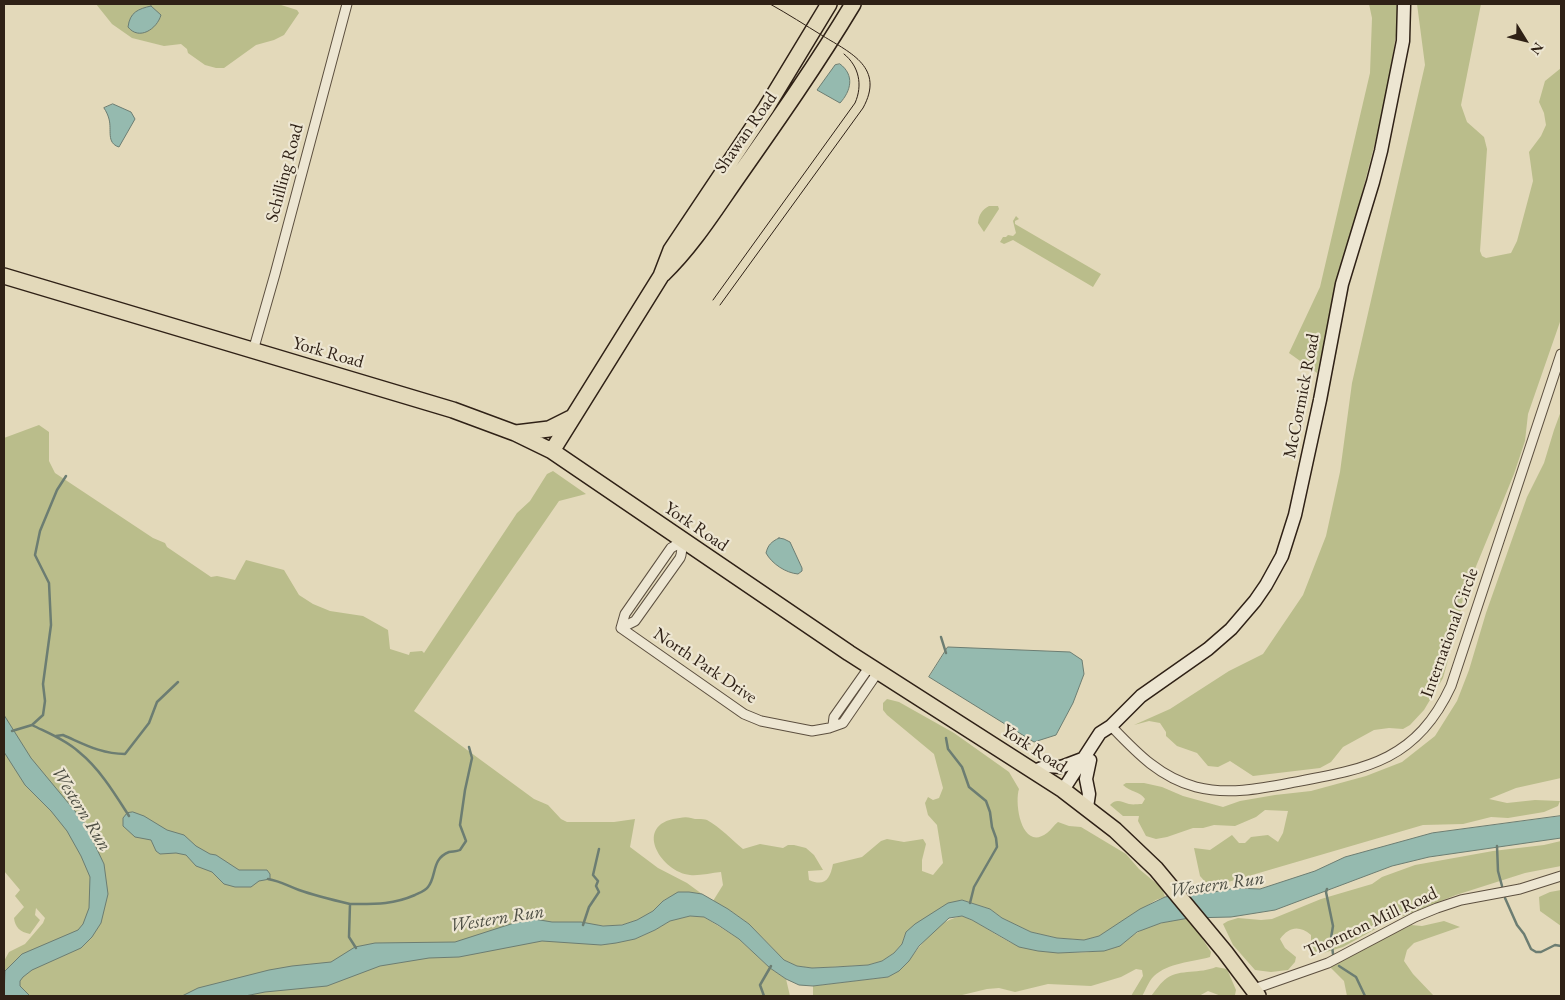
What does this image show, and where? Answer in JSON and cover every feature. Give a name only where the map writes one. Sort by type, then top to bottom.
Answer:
[{"type":"main road","name":"Shawan Road","points":[[752,144],[828,4]]},
{"type":"main road","name":"Shawan Road","points":[[552,452],[661,276],[671,250],[752,144],[800,88],[853,4]]},
{"type":"main road","name":"McCormick Road","points":[[1065,792],[1086,760],[1105,738],[1111,726],[1141,696],[1208,649],[1231,629],[1256,601],[1282,556],[1295,515],[1320,400],[1342,284],[1374,182],[1381,151],[1403,41],[1404,4]]},
{"type":"main road","name":"York Road","points":[[4,276],[422,400],[515,433],[552,452],[874,669],[1087,807],[1139,852],[1172,887],[1256,993]]},
{"type":"main road","points":[[515,433],[549,429],[574,416]]},
{"type":"main road","points":[[1034,771],[1046,766],[1061,767],[1086,760],[1086,779],[1089,794],[1087,807]]},
{"type":"street","name":"Schilling Road","points":[[253,351],[276,274],[347,4]]},
{"type":"street","name":"International Circle","points":[[1111,726],[1138,754],[1162,772],[1196,786],[1232,791],[1269,787],[1366,767],[1382,760],[1410,743],[1430,723],[1451,686],[1561,354]]},
{"type":"street","name":"North Park Drive","points":[[683,541],[680,558],[635,621],[622,628],[749,717],[812,731],[822,730],[833,725],[834,717],[874,669]]},
{"type":"street","name":"Thornton Mill Road","points":[[1256,993],[1328,963],[1415,917],[1437,908],[1461,900],[1520,888],[1561,876]]},
{"type":"green space","points":[[96,4],[278,4],[297,10],[299,13],[284,35],[256,45],[224,68],[216,68],[205,65],[188,53],[187,49],[181,44],[164,46],[132,38],[112,24]]},
{"type":"green space","points":[[1369,4],[1399,4],[1400,11],[1384,108],[1317,373],[1289,353],[1320,287],[1370,73],[1372,18]]},
{"type":"green space","points":[[1417,4],[1481,4],[1461,105],[1467,122],[1484,137],[1487,149],[1480,251],[1482,256],[1486,258],[1511,253],[1517,241],[1533,181],[1529,152],[1541,136],[1546,125],[1544,113],[1539,102],[1545,81],[1561,68],[1561,319],[1528,414],[1525,441],[1514,474],[1463,598],[1443,678],[1424,710],[1410,725],[1403,729],[1374,730],[1343,747],[1331,762],[1320,768],[1253,776],[1230,761],[1218,767],[1208,766],[1197,753],[1177,746],[1166,736],[1166,732],[1160,723],[1149,721],[1134,725],[1170,709],[1229,671],[1263,654],[1303,595],[1326,536],[1340,472],[1352,383],[1425,65]]},
{"type":"green space","points":[[989,206],[998,206],[999,209],[984,232],[978,220],[984,209]]},
{"type":"green space","points":[[1016,216],[1019,219],[1015,221],[1015,224],[1101,274],[1093,287],[1013,240],[1004,244],[1000,242],[1003,237],[1013,236],[1016,233],[1013,221]]},
{"type":"green space","points":[[1561,411],[1561,778],[1516,788],[1489,799],[1507,803],[1535,800],[1560,801],[1558,806],[1544,812],[1508,818],[1491,817],[1463,824],[1423,825],[1228,882],[1208,885],[1200,876],[1194,848],[1210,850],[1232,835],[1239,843],[1245,843],[1251,837],[1268,835],[1278,842],[1283,833],[1288,811],[1265,810],[1256,817],[1235,826],[1214,825],[1193,828],[1156,839],[1146,836],[1138,821],[1139,816],[1123,816],[1110,805],[1117,801],[1142,804],[1145,799],[1140,794],[1123,785],[1126,783],[1144,783],[1162,787],[1183,796],[1223,807],[1240,801],[1311,791],[1366,776],[1402,762],[1435,736],[1457,701],[1527,497],[1544,463]]},
{"type":"green space","points":[[39,425],[49,432],[49,461],[55,473],[153,538],[165,543],[167,547],[211,577],[217,576],[235,580],[246,560],[284,570],[299,595],[313,604],[330,611],[363,616],[388,630],[390,649],[409,655],[410,652],[422,651],[424,653],[517,513],[530,501],[547,474],[553,471],[586,494],[559,501],[414,711],[534,799],[548,805],[561,819],[567,822],[614,822],[635,819],[630,847],[658,868],[687,883],[702,894],[692,893],[673,896],[664,900],[647,915],[626,924],[612,926],[597,925],[601,945],[635,939],[670,921],[690,916],[704,917],[739,939],[770,968],[786,979],[790,996],[4,996],[4,961],[9,952],[25,944],[45,918],[36,908],[35,915],[40,920],[30,934],[19,929],[14,918],[24,907],[15,896],[20,890],[4,871],[4,438]]},
{"type":"green space","points":[[887,699],[899,702],[954,733],[1009,772],[1019,789],[1018,805],[1022,824],[1031,836],[1038,837],[1047,833],[1058,822],[1069,826],[1081,827],[1126,854],[1139,869],[1162,888],[1165,897],[1156,900],[1099,936],[1084,940],[1057,938],[1031,932],[1002,918],[990,909],[962,900],[906,932],[902,944],[894,953],[882,961],[868,965],[812,968],[797,966],[784,960],[749,924],[713,901],[723,885],[721,872],[690,875],[670,866],[662,858],[656,849],[655,831],[661,824],[673,819],[687,817],[707,820],[743,849],[760,844],[783,848],[788,845],[794,845],[806,848],[814,855],[823,870],[808,871],[809,880],[819,883],[828,878],[833,864],[862,857],[881,841],[887,839],[904,842],[923,839],[926,844],[922,860],[922,871],[933,875],[943,863],[937,825],[928,815],[925,803],[928,797],[933,800],[939,798],[943,788],[934,754],[887,715],[883,710],[883,703]]},
{"type":"green space","points":[[1561,841],[1561,866],[1525,873],[1456,895],[1388,922],[1343,947],[1317,955],[1311,946],[1311,935],[1298,929],[1291,930],[1280,939],[1285,948],[1296,957],[1295,962],[1288,970],[1271,972],[1255,970],[1233,945],[1223,924],[1238,918],[1272,919],[1321,899],[1372,884],[1382,877],[1415,865]]},
{"type":"green space","points":[[1561,890],[1561,926],[1540,911],[1539,897]]},
{"type":"green space","points":[[962,916],[1016,945],[1038,950],[1068,953],[1109,949],[1119,946],[1134,934],[1149,927],[1189,918],[1211,952],[1210,957],[1166,968],[1152,978],[1142,996],[1131,996],[1143,976],[1142,970],[1136,969],[1121,977],[1091,986],[1048,984],[1015,992],[999,988],[958,996],[813,996],[813,986],[888,977],[907,962],[939,926],[949,920]]},
{"type":"green space","points":[[1444,921],[1460,927],[1414,943],[1407,950],[1404,961],[1413,974],[1434,996],[1347,996],[1344,981],[1329,966],[1411,925],[1422,926]]},
{"type":"green space","points":[[1216,967],[1227,969],[1236,990],[1235,995],[1221,996],[1208,991],[1199,996],[1151,996],[1172,975]]},
{"type":"water","points":[[151,6],[161,15],[156,25],[147,32],[137,33],[132,31],[128,27],[135,12]]},
{"type":"water","points":[[840,64],[848,73],[850,83],[847,93],[840,103],[817,90],[835,65]]},
{"type":"water","points":[[113,104],[131,112],[135,119],[119,147],[112,142],[109,119],[104,108]]},
{"type":"water","points":[[779,538],[790,542],[802,568],[802,571],[798,574],[780,567],[766,553],[770,544]]},
{"type":"water","points":[[948,647],[1070,652],[1082,660],[1084,674],[1073,703],[1056,735],[1034,742],[929,677]]},
{"type":"water","points":[[4,715],[31,758],[84,822],[104,864],[108,894],[101,923],[92,937],[81,948],[32,970],[23,977],[20,981],[20,986],[30,996],[4,996],[5,971],[22,954],[78,930],[83,924],[89,908],[90,877],[67,831],[51,811],[25,785],[4,752]]},
{"type":"water","points":[[133,812],[144,816],[167,830],[184,835],[196,846],[210,854],[216,855],[239,870],[267,870],[270,874],[270,879],[259,881],[251,887],[235,887],[224,884],[212,872],[196,866],[186,855],[176,853],[160,854],[156,851],[151,840],[135,837],[123,826],[123,818],[127,813]]},
{"type":"water","points":[[1561,816],[1561,838],[1429,857],[1392,866],[1275,910],[1231,917],[1189,918],[1161,923],[1137,932],[1120,946],[1104,951],[1058,953],[1019,947],[962,916],[949,918],[919,946],[909,961],[899,971],[888,977],[813,986],[799,985],[770,968],[739,939],[718,925],[704,917],[690,916],[670,921],[635,939],[616,943],[601,945],[542,941],[459,957],[429,958],[380,966],[327,986],[265,992],[245,996],[182,996],[198,988],[269,970],[331,962],[355,947],[375,943],[455,942],[514,923],[534,919],[552,922],[581,922],[603,926],[622,925],[637,920],[653,911],[663,901],[678,892],[702,894],[749,924],[784,960],[797,966],[812,968],[868,965],[882,961],[894,953],[902,944],[906,932],[915,924],[948,903],[962,900],[990,909],[1002,918],[1031,932],[1057,938],[1084,940],[1099,936],[1140,909],[1165,897],[1188,893],[1208,893],[1235,888],[1260,889],[1315,871],[1345,857],[1432,833]]},
{"type":"waterway","points":[[32,725],[43,715],[45,701],[43,684],[51,625],[49,583],[35,555],[40,531],[57,490],[66,476]]},
{"type":"waterway","points":[[941,637],[946,653]]},
{"type":"waterway","points":[[56,736],[63,735],[100,750],[125,754],[149,723],[157,702],[178,682]]},
{"type":"waterway","points":[[12,731],[32,725],[74,748],[100,774],[129,816]]},
{"type":"waterway","points":[[946,738],[948,749],[962,767],[969,787],[986,801],[996,838],[997,847],[974,887],[970,903]]},
{"type":"waterway","points":[[356,948],[349,937],[350,904],[391,902],[422,892],[431,883],[439,859],[449,852],[460,850],[466,841],[460,825],[472,758],[469,747]]},
{"type":"waterway","points":[[1497,846],[1498,871],[1502,886]]},
{"type":"waterway","points":[[583,925],[589,907],[599,892],[596,886],[598,881],[593,875],[599,849]]},
{"type":"waterway","points":[[268,879],[312,894],[350,904]]},
{"type":"waterway","points":[[1327,889],[1333,926],[1331,938],[1333,954]]},
{"type":"waterway","points":[[1505,898],[1517,925],[1524,934],[1531,949],[1541,952],[1555,945],[1561,946]]},
{"type":"waterway","points":[[764,996],[760,985],[771,966]]},
{"type":"waterway","points":[[1339,966],[1356,977],[1365,996]]},
{"type":"tram line","points":[[720,305],[863,108],[869,94],[870,82],[862,63],[844,49],[770,4]]},
{"type":"tram line","points":[[713,300],[855,103],[859,89],[858,76],[853,64],[844,54]]},
{"type":"water label","name":"Western Run","points":[[81,809]]},
{"type":"water label","name":"Western Run","points":[[1217,885]]},
{"type":"water label","name":"Western Run","points":[[497,919]]}]
